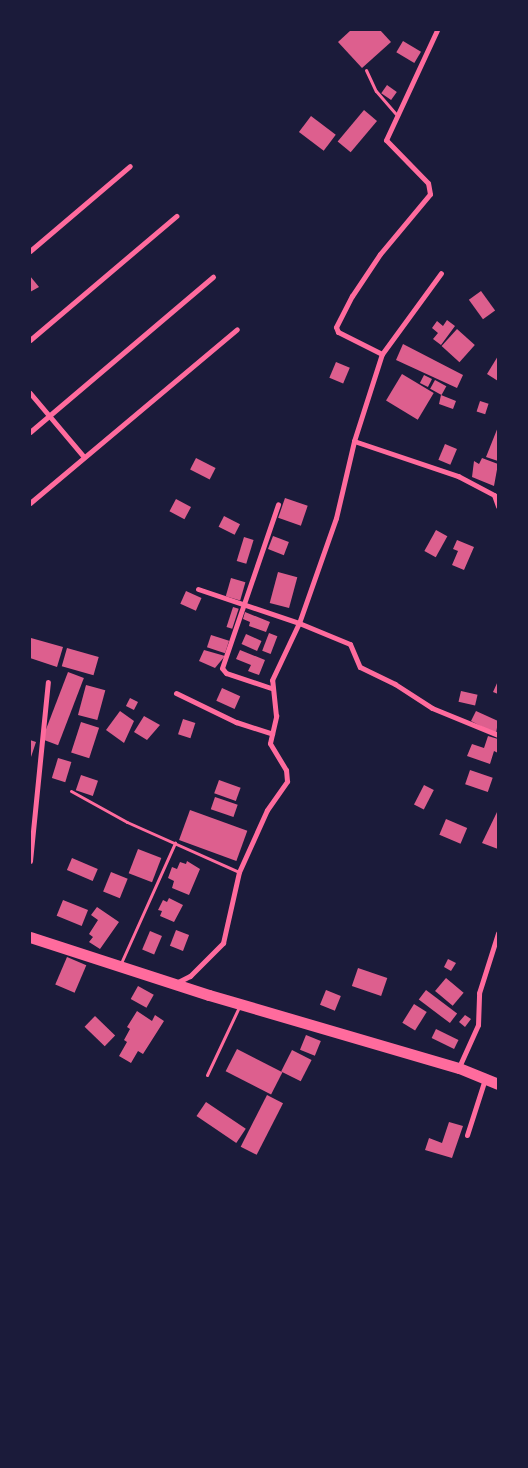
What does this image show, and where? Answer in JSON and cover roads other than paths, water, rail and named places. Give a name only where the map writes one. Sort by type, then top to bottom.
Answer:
[{"type":"main road","points":[[30,937],[120,964],[241,1004],[459,1068],[498,1084]]},
{"type":"street","points":[[382,354],[338,332],[336,327],[352,296],[380,254],[430,194],[428,183],[387,143],[387,135],[437,30]]},
{"type":"street","points":[[30,251],[130,166]]},
{"type":"street","points":[[30,340],[176,216]]},
{"type":"street","points":[[176,983],[190,976],[224,943],[238,872],[267,810],[288,778],[270,745],[277,707],[271,688],[280,661],[299,623],[341,501],[354,441],[382,354],[441,273]]},
{"type":"street","points":[[30,432],[213,277]]},
{"type":"street","points":[[30,503],[83,456],[237,329]]},
{"type":"street","points":[[30,393],[83,456]]},
{"type":"street","points":[[354,441],[458,476],[494,495],[498,506]]},
{"type":"street","points":[[271,688],[226,673],[222,668],[278,504]]},
{"type":"street","points":[[198,589],[299,623],[350,644],[360,667],[395,684],[432,708],[498,735]]},
{"type":"street","points":[[30,861],[48,682]]},
{"type":"street","points":[[176,693],[236,722],[272,734]]},
{"type":"street","points":[[459,1068],[478,1024],[478,993],[498,933]]},
{"type":"street","points":[[467,1135],[485,1079]]},
{"type":"lane","points":[[366,70],[376,91],[396,114]]},
{"type":"lane","points":[[71,791],[127,822],[238,872]]},
{"type":"lane","points":[[120,964],[175,843]]},
{"type":"lane","points":[[207,1075],[241,1004]]}]
